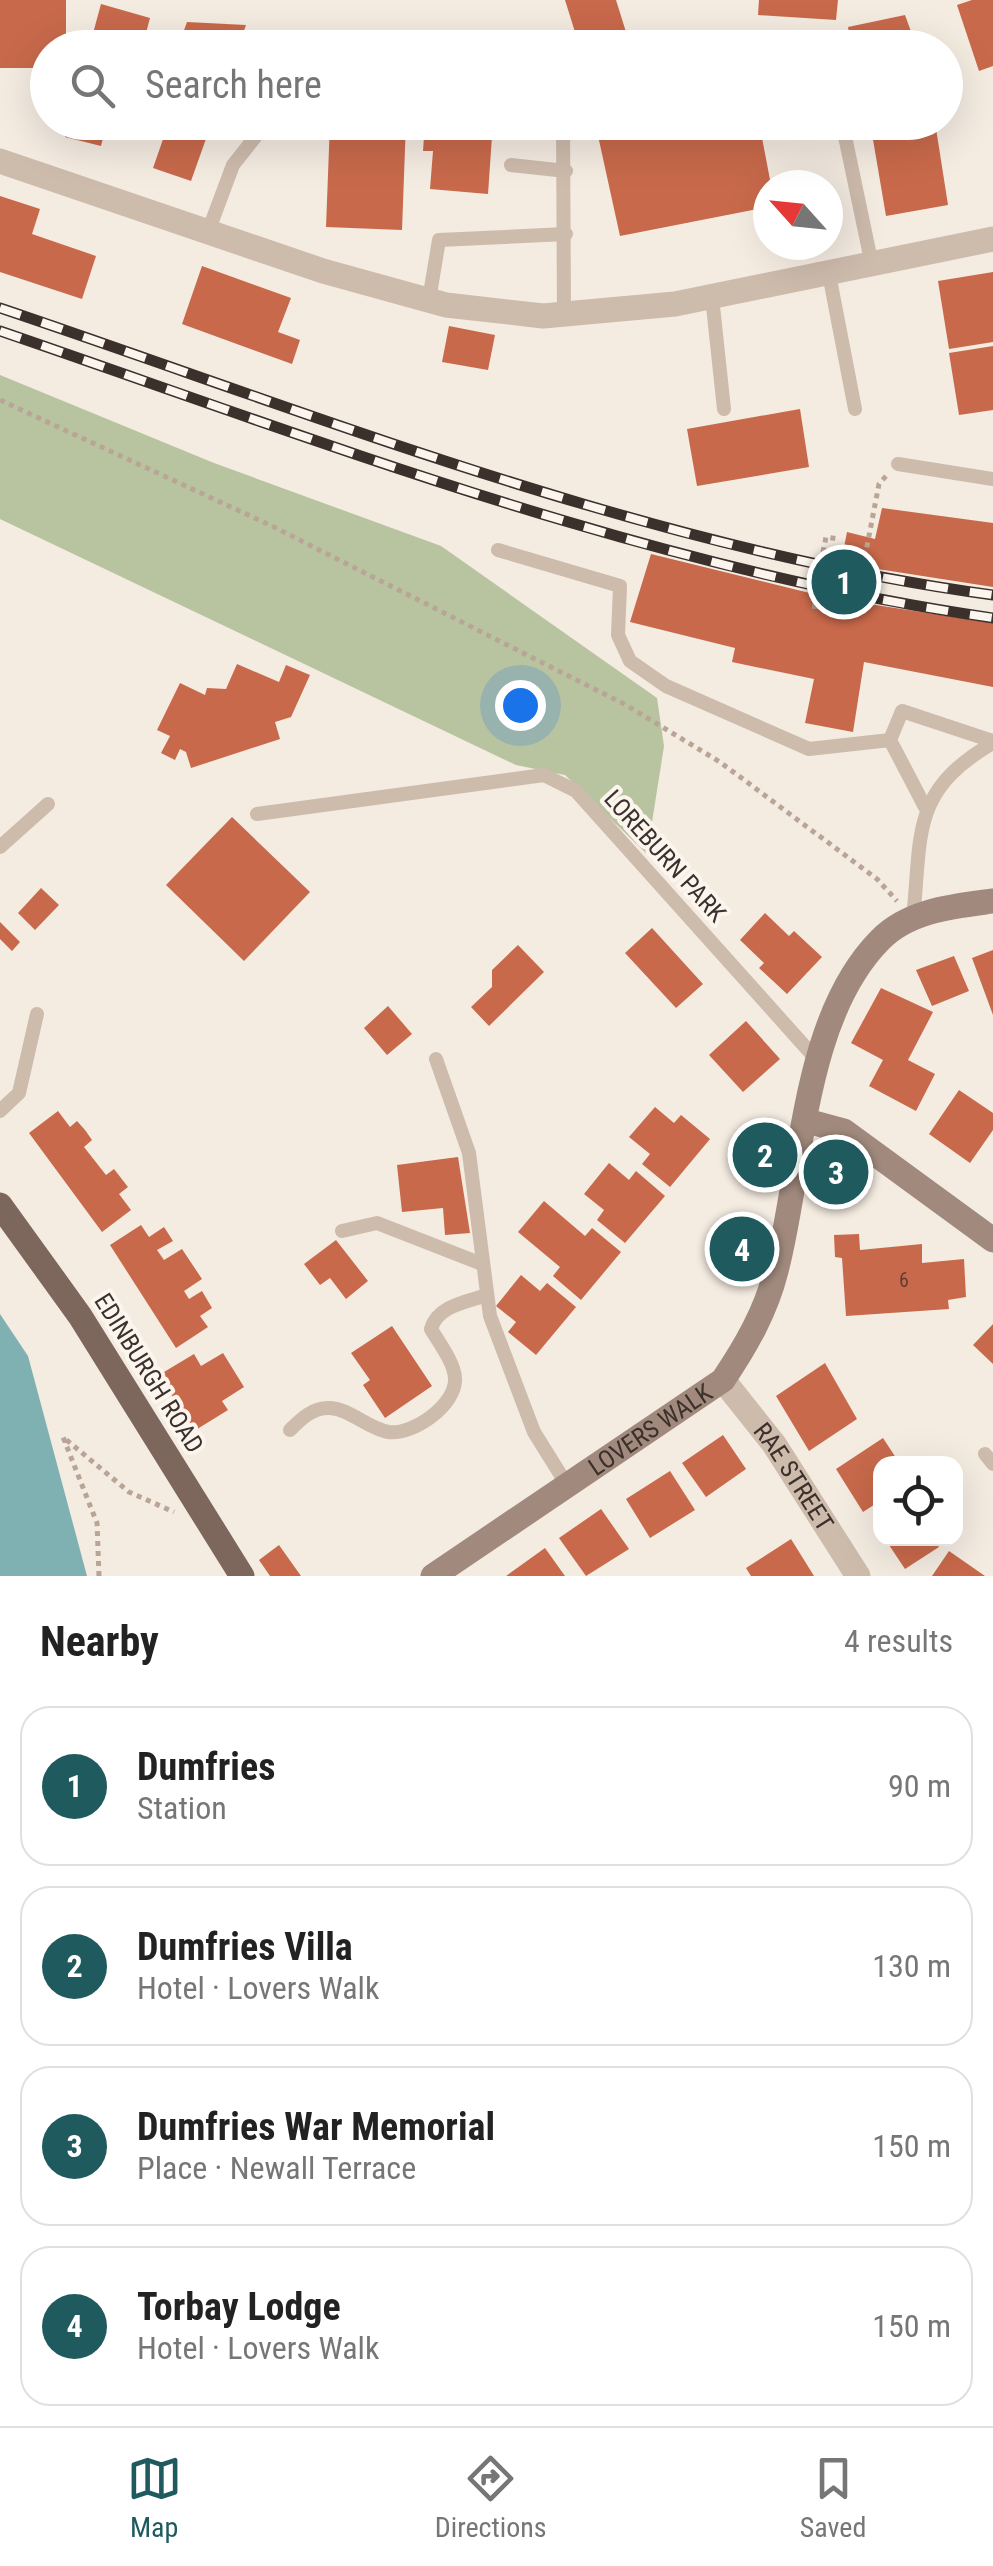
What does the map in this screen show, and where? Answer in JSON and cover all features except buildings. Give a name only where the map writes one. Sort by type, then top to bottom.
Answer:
[{"type":"main road","name":"EDINBURGH ROAD","points":[[0,1204],[80,1316],[242,1576]]},
{"type":"street","points":[[0,161],[323,272],[429,300],[543,316],[712,297],[993,239]]},
{"type":"street","name":"LOVERS WALK","points":[[433,1576],[724,1380],[751,1337],[776,1275],[817,1060],[856,971],[882,938],[913,920],[938,908],[993,901]]},
{"type":"street","points":[[807,1121],[844,1131],[993,1240]]},
{"type":"street","name":"RAE STREET","points":[[724,1380],[774,1444],[858,1576]]},
{"type":"lane","points":[[208,232],[232,165],[252,140]]},
{"type":"lane","points":[[563,140],[564,314]]},
{"type":"lane","points":[[846,140],[872,266]]},
{"type":"lane","points":[[512,165],[566,171]]},
{"type":"lane","points":[[429,300],[439,240],[566,234]]},
{"type":"lane","points":[[829,274],[855,409]]},
{"type":"lane","points":[[712,297],[724,409]]},
{"type":"lane","points":[[898,464],[993,479]]},
{"type":"lane","points":[[498,550],[620,586],[618,635],[630,661],[666,686],[809,749],[890,740]]},
{"type":"lane","points":[[890,740],[902,711],[993,742]]},
{"type":"lane","points":[[890,740],[925,807]]},
{"type":"lane","points":[[913,920],[925,807],[957,764],[993,742]]},
{"type":"lane","name":"LOREBURN PARK","points":[[257,814],[544,775],[576,791],[817,1060]]},
{"type":"lane","points":[[0,847],[48,804]]},
{"type":"lane","points":[[0,1110],[19,1093],[38,1014]]},
{"type":"lane","points":[[436,1059],[469,1154],[487,1294],[512,1381],[534,1432],[567,1485]]},
{"type":"lane","points":[[342,1231],[366,1222],[377,1223],[482,1264]]},
{"type":"lane","points":[[290,1430],[306,1415],[324,1408],[334,1408],[382,1431],[400,1434],[423,1422],[446,1401],[456,1385],[455,1373],[431,1329],[432,1322],[438,1312],[487,1294]]},
{"type":"path","points":[[0,400],[272,526],[626,705],[720,762],[877,879],[913,920]]},
{"type":"path","points":[[863,567],[879,484],[898,464]]},
{"type":"path","points":[[827,608],[812,606],[826,537],[838,539]]},
{"type":"path","points":[[99,1576],[97,1523],[63,1437],[129,1492],[209,1528]]},
{"type":"green space","points":[[0,375],[214,463],[441,546],[657,698],[664,746],[647,854],[565,775],[516,765],[0,519]]},
{"type":"water","points":[[0,1314],[28,1356],[87,1576],[0,1576]]},
{"type":"railway","points":[[0,308],[367,435],[614,513],[865,574],[993,595]]},
{"type":"railway","points":[[0,331],[367,458],[614,535],[865,596],[993,618]]},
{"type":"place","name":"Dumfries","points":[[844,582]]},
{"type":"place","name":"Dumfries Villa","points":[[765,1155]]},
{"type":"place","name":"Dumfries War Memorial","points":[[836,1172]]},
{"type":"place","name":"Torbay Lodge","points":[[742,1249]]}]
